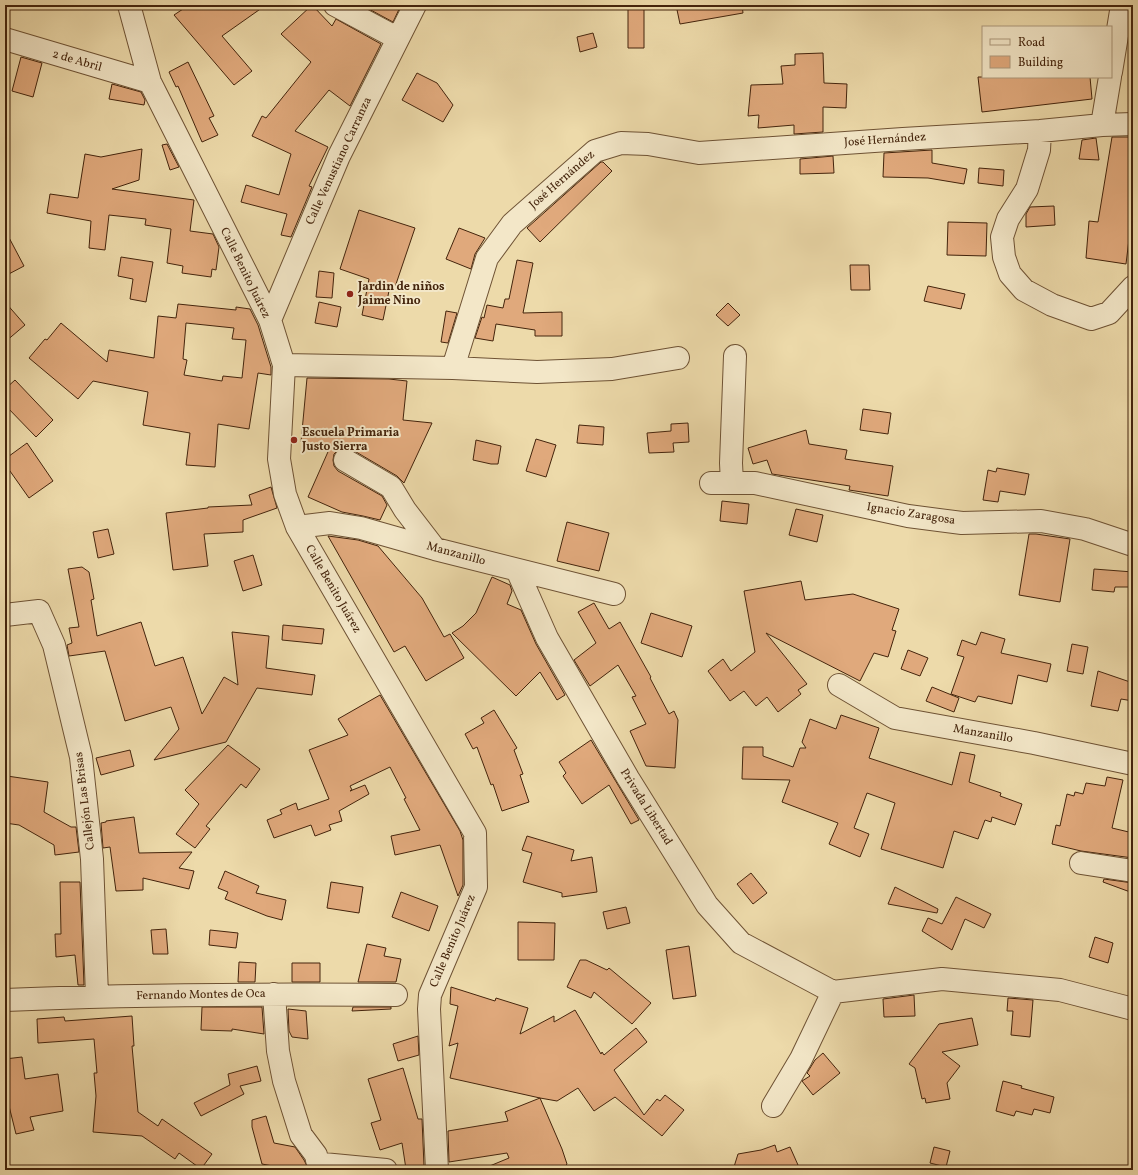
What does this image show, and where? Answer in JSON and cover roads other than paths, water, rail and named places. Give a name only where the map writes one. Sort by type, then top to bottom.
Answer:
[{"type":"street","name":"Calle Benito Juárez","points":[[129,5],[150,82],[270,320],[284,365],[279,459],[285,494],[297,527],[475,832],[476,887],[430,995],[429,1009],[437,1170]]},
{"type":"street","points":[[335,5],[397,38]]},
{"type":"street","name":"Calle Venustiano Carranza","points":[[270,320],[339,156],[397,38],[415,5]]},
{"type":"street","points":[[1112,66],[1122,5]]},
{"type":"street","name":"2 de Abril","points":[[5,40],[150,82]]},
{"type":"street","points":[[1102,125],[1110,78]]},
{"type":"street","name":"José Hernández","points":[[453,368],[487,258],[512,224],[595,151],[621,143],[648,144],[699,153],[1133,124]]},
{"type":"street","points":[[1040,131],[1039,150],[1027,189],[1008,219],[1002,237],[1004,257],[1010,274],[1024,290],[1052,305],[1091,319],[1109,313],[1133,287]]},
{"type":"street","name":"Ignacio Zaragosa","points":[[735,356],[731,464],[722,483],[755,483],[915,517],[962,523],[1041,521],[1085,529],[1133,545]]},
{"type":"street","points":[[284,365],[453,368],[537,372],[612,369],[678,358]]},
{"type":"street","points":[[344,460],[391,487],[405,510],[435,549]]},
{"type":"street","name":"Manzanillo","points":[[297,527],[330,523],[361,528],[435,549],[614,594]]},
{"type":"street","name":"Privada Libertad","points":[[517,570],[547,638],[628,778],[707,905],[741,944],[833,992]]},
{"type":"street","name":"Callejón Las Brisas","points":[[5,615],[39,611],[54,645],[81,757],[92,859],[98,996]]},
{"type":"street","name":"Manzanillo","points":[[839,685],[895,718],[1034,743],[1133,764]]},
{"type":"street","points":[[1082,862],[1133,871]]},
{"type":"street","points":[[774,1106],[800,1060],[833,992],[942,979],[1060,990],[1133,1009]]},
{"type":"street","points":[[274,994],[278,1051],[284,1081],[301,1135],[317,1160],[323,1164],[386,1170]]},
{"type":"street","name":"Fernando Montes de Oca","points":[[5,1000],[98,996],[274,994],[396,995]]},
{"type":"place","name":"Jardin de niños Jaime Nino","points":[[350,294]]},
{"type":"place","name":"Escuela Primaria Justo Sierra","points":[[294,440]]}]
